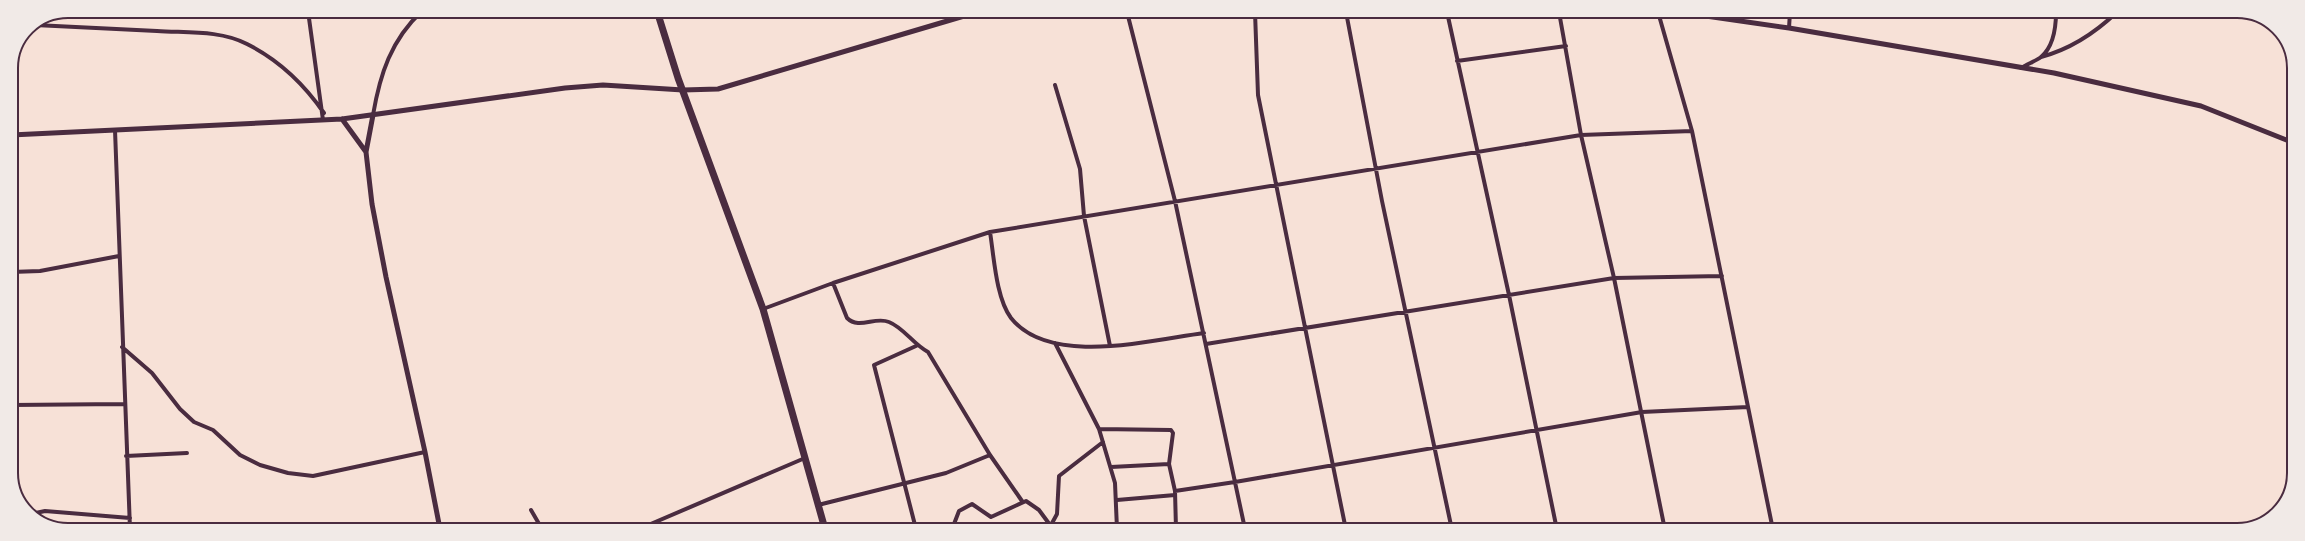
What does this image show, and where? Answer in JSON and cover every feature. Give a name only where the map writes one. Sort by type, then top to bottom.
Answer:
[{"type":"main road","points":[[659,18],[683,90],[762,309],[806,458],[823,523]]},
{"type":"street","points":[[309,18],[324,113],[323,120]]},
{"type":"street","points":[[416,18],[397,42],[387,60],[378,82],[366,152],[372,204],[386,277],[426,452],[439,523]]},
{"type":"street","points":[[18,135],[342,119],[458,101],[565,88],[622,86],[683,90],[718,89],[961,18]]},
{"type":"street","points":[[1129,18],[1175,201],[1244,523]]},
{"type":"street","points":[[1255,18],[1258,95],[1345,523]]},
{"type":"street","points":[[1347,18],[1376,168],[1451,523]]},
{"type":"street","points":[[1447,18],[1510,295],[1556,523]]},
{"type":"street","points":[[1560,18],[1581,135],[1614,278],[1664,523]]},
{"type":"street","points":[[1660,18],[1692,131],[1772,523]]},
{"type":"street","points":[[1719,18],[1789,28],[2020,68],[2201,106],[2287,140]]},
{"type":"street","points":[[1789,28],[1790,18]]},
{"type":"street","points":[[2041,57],[2054,33],[2055,18]]},
{"type":"street","points":[[2020,68],[2041,57],[2061,52],[2093,33],[2110,18]]},
{"type":"street","points":[[43,25],[217,34],[246,43],[288,71],[306,89],[324,113]]},
{"type":"street","points":[[1458,61],[1566,46]]},
{"type":"street","points":[[1055,85],[1080,169],[1084,216],[1110,346]]},
{"type":"street","points":[[342,119],[366,152]]},
{"type":"street","points":[[115,130],[124,404],[130,523]]},
{"type":"street","points":[[762,309],[833,283],[990,232],[1581,135],[1692,131]]},
{"type":"street","points":[[990,232],[1001,295],[1011,317],[1026,332],[1066,346],[1110,346],[1204,333]]},
{"type":"street","points":[[18,272],[40,271],[119,256]]},
{"type":"street","points":[[1206,344],[1614,278],[1722,276]]},
{"type":"street","points":[[833,283],[847,318],[851,322],[861,324],[875,320],[888,322],[916,346],[928,352],[990,455],[1022,501],[1032,504],[1049,523]]},
{"type":"street","points":[[1055,343],[1099,429],[1111,466],[1117,500],[1117,523]]},
{"type":"street","points":[[914,523],[874,365],[916,346]]},
{"type":"street","points":[[122,347],[152,373],[180,409],[194,422],[213,430],[240,455],[260,465],[288,473],[313,476],[426,452]]},
{"type":"street","points":[[18,405],[124,404]]},
{"type":"street","points":[[1117,500],[1175,493],[1642,412],[1748,407]]},
{"type":"street","points":[[1099,429],[1171,430],[1173,433],[1169,464],[1175,493],[1176,523]]},
{"type":"street","points":[[1054,523],[1057,514],[1060,476],[1103,442]]},
{"type":"street","points":[[126,456],[187,452]]},
{"type":"street","points":[[818,505],[946,473],[990,455]]},
{"type":"street","points":[[653,523],[806,458]]},
{"type":"street","points":[[1111,466],[1169,464]]},
{"type":"street","points":[[954,523],[960,511],[972,504],[991,517],[1022,501]]},
{"type":"street","points":[[531,510],[539,523]]},
{"type":"street","points":[[38,513],[45,511],[130,518]]}]
